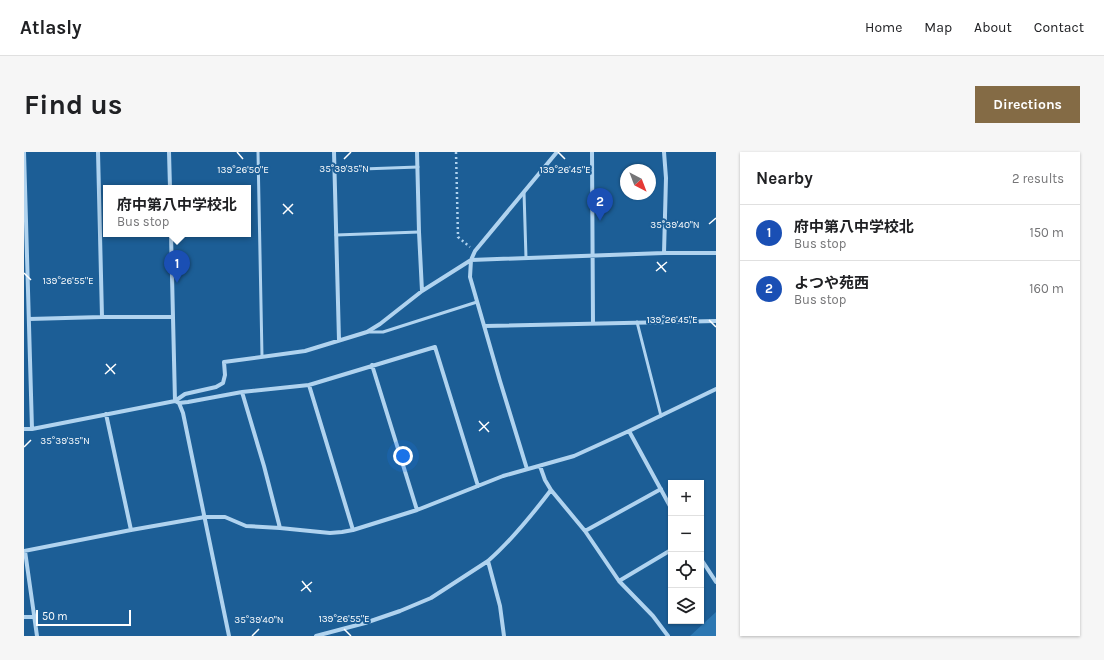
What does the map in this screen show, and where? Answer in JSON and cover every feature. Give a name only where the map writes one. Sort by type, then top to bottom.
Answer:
[{"type":"street","points":[[24,152],[32,429]]},
{"type":"street","points":[[98,152],[102,317]]},
{"type":"street","points":[[170,152],[170,185]]},
{"type":"street","points":[[334,152],[339,340]]},
{"type":"street","points":[[417,152],[422,291]]},
{"type":"street","points":[[527,469],[470,277],[471,260],[475,251],[558,152]]},
{"type":"street","points":[[592,152],[593,323]]},
{"type":"street","points":[[664,152],[666,178],[664,253]]},
{"type":"street","points":[[171,237],[172,317],[177,402],[183,413],[228,636]]},
{"type":"street","points":[[177,402],[185,394],[216,387],[222,383],[224,362],[305,350],[367,332],[380,324],[422,291],[471,260],[664,253],[716,253]]},
{"type":"street","points":[[29,319],[172,317]]},
{"type":"street","points":[[485,326],[716,321]]},
{"type":"street","points":[[24,429],[32,429],[106,414],[177,402],[242,392],[309,385],[435,347],[478,486]]},
{"type":"street","points":[[372,366],[416,510]]},
{"type":"street","points":[[309,385],[353,530]]},
{"type":"street","points":[[37,636],[25,551],[205,517],[225,517],[246,526],[330,533],[353,530],[416,510],[503,476],[574,456],[716,389]]},
{"type":"street","points":[[242,392],[264,466],[280,528]]},
{"type":"street","points":[[106,414],[131,530]]},
{"type":"street","points":[[629,431],[668,503]]},
{"type":"street","points":[[540,466],[550,490],[585,531],[619,581],[653,616],[668,636]]},
{"type":"street","points":[[585,531],[660,489]]},
{"type":"street","points":[[316,636],[365,623],[431,598],[488,561],[503,548],[534,512],[550,490]]},
{"type":"street","points":[[619,581],[668,552]]},
{"type":"street","points":[[488,561],[500,606],[504,636]]},
{"type":"street","points":[[704,564],[716,582]]},
{"type":"street","points":[[24,617],[34,617]]},
{"type":"lane","points":[[258,152],[262,356]]},
{"type":"lane","points":[[335,170],[418,167]]},
{"type":"lane","points":[[524,192],[526,258]]},
{"type":"lane","points":[[336,234],[419,232]]},
{"type":"lane","points":[[367,332],[384,332],[478,302]]},
{"type":"lane","points":[[637,322],[661,416]]},
{"type":"path","points":[[456,152],[458,237],[475,251]]},
{"type":"shaded area","points":[[716,612],[716,636],[690,636],[704,624]]},
{"type":"place","name":"よつや苑西","points":[[600,221]]},
{"type":"place","name":"府中第八中学校北","points":[[177,283]]}]
